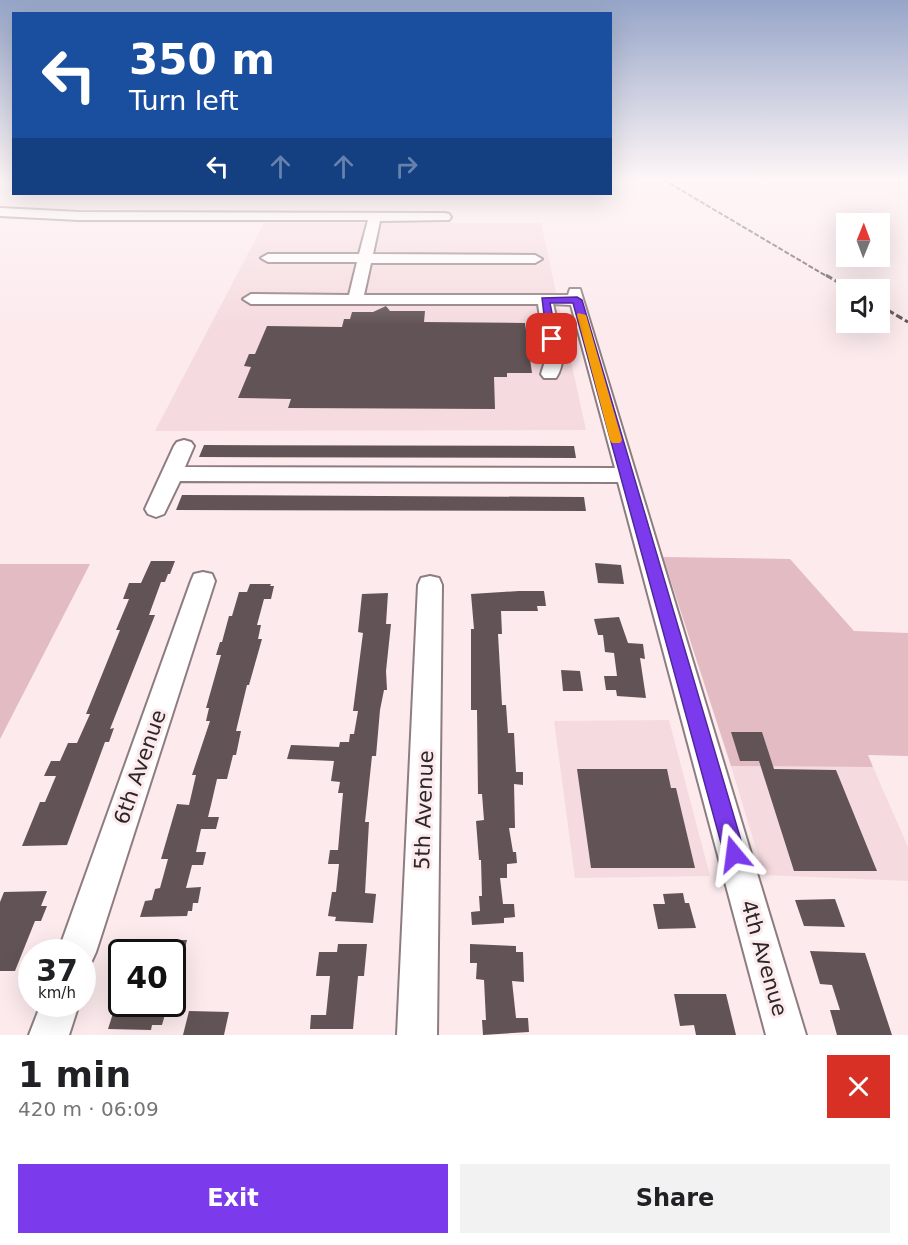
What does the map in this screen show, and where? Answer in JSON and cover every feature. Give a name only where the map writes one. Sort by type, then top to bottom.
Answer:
[{"type":"street","points":[[369,292],[372,259],[379,228]]},
{"type":"street","points":[[268,258],[535,259]]},
{"type":"street","points":[[369,292],[372,259]]},
{"type":"street","points":[[251,299],[369,292],[545,300],[555,358],[550,374]]},
{"type":"street","name":"4th Avenue","points":[[545,300],[576,296],[786,1035]]},
{"type":"street","points":[[156,509],[184,446]]},
{"type":"street","points":[[172,474],[626,475]]},
{"type":"street","name":"6th Avenue","points":[[81,939],[203,581]]},
{"type":"street","name":"5th Avenue","points":[[417,1035],[430,585]]},
{"type":"street","points":[[49,1035],[55,1017]]},
{"type":"shaded area","points":[[261,228],[542,228],[586,430],[155,431]]},
{"type":"shaded area","points":[[663,557],[790,559],[854,631],[908,633],[908,756],[868,755],[873,767],[731,766]]},
{"type":"shaded area","points":[[0,564],[90,564],[0,739]]},
{"type":"shaded area","points":[[669,720],[710,876],[575,878],[554,721]]},
{"type":"shaded area","points":[[731,766],[873,767],[908,847],[908,881],[764,875]]},
{"type":"building","points":[[386,306],[390,311],[425,311],[424,322],[525,323],[532,373],[507,373],[507,377],[494,377],[495,409],[288,408],[291,399],[238,398],[251,367],[244,366],[249,354],[255,354],[267,326],[342,327],[344,319],[350,319],[352,312],[373,312]]},
{"type":"building","points":[[204,445],[574,446],[576,458],[199,457]]},
{"type":"building","points":[[182,495],[584,497],[586,511],[176,510]]},
{"type":"building","points":[[151,561],[175,561],[165,582],[161,582],[149,615],[155,615],[110,729],[114,728],[109,742],[105,742],[67,845],[22,846],[40,802],[45,802],[56,776],[44,776],[51,761],[60,761],[68,743],[77,743],[90,714],[86,714],[120,630],[116,630],[129,599],[123,599],[129,583],[141,583]]},
{"type":"building","points":[[595,563],[621,565],[624,584],[598,583]]},
{"type":"building","points":[[250,584],[274,586],[271,599],[264,599],[257,625],[261,625],[258,639],[262,639],[249,685],[247,685],[236,731],[241,731],[236,755],[233,755],[227,779],[217,779],[208,817],[219,817],[216,829],[201,829],[196,852],[206,852],[203,865],[192,865],[186,888],[201,887],[198,903],[193,903],[192,911],[188,911],[187,916],[140,917],[145,901],[152,900],[155,889],[160,888],[168,859],[161,859],[177,804],[189,805],[196,775],[192,775],[210,721],[206,721],[209,708],[206,708],[221,655],[216,655],[239,592],[247,592]]},
{"type":"building","points":[[544,591],[546,606],[537,606],[538,611],[501,611],[502,634],[498,634],[502,705],[506,705],[508,733],[514,733],[516,772],[523,772],[523,785],[514,784],[515,828],[509,828],[517,863],[507,864],[507,878],[500,878],[503,904],[514,904],[515,917],[504,918],[504,923],[472,925],[471,912],[480,911],[479,896],[482,896],[481,860],[479,860],[476,821],[484,820],[482,794],[478,794],[477,710],[471,710],[471,629],[474,629],[471,594]]},
{"type":"building","points":[[388,593],[386,624],[391,624],[386,671],[387,690],[384,690],[380,710],[376,756],[372,756],[365,822],[369,822],[365,893],[376,894],[373,923],[335,921],[336,917],[328,916],[332,892],[336,892],[339,864],[328,864],[330,850],[338,850],[343,793],[338,793],[340,782],[331,781],[334,761],[287,759],[291,745],[339,747],[340,742],[349,742],[350,734],[354,734],[358,711],[353,711],[363,633],[358,632],[362,594]]},
{"type":"building","points":[[619,617],[628,643],[643,644],[645,659],[640,658],[646,698],[617,696],[616,690],[606,690],[604,676],[617,676],[614,653],[605,652],[603,635],[598,635],[594,619]]},
{"type":"building","points":[[561,670],[580,671],[583,691],[563,691]]},
{"type":"building","points":[[731,732],[762,732],[774,769],[836,770],[877,871],[794,871],[759,761],[740,761]]},
{"type":"building","points":[[577,769],[667,769],[671,788],[676,788],[695,868],[591,868]]},
{"type":"building","points":[[47,891],[41,906],[47,906],[41,921],[35,921],[28,939],[18,939],[18,964],[15,971],[0,971],[0,902],[4,892]]},
{"type":"building","points":[[683,893],[685,903],[689,903],[696,928],[658,929],[653,904],[665,904],[663,894]]},
{"type":"building","points":[[835,899],[845,927],[804,926],[795,900]]},
{"type":"building","points":[[338,944],[367,944],[364,976],[358,976],[353,1029],[310,1029],[311,1015],[326,1015],[330,976],[316,976],[319,952],[337,952]]},
{"type":"building","points":[[470,944],[516,946],[516,952],[523,952],[524,982],[512,981],[516,1018],[528,1018],[529,1032],[483,1035],[482,1020],[486,1020],[484,980],[476,979],[477,963],[470,963]]},
{"type":"building","points":[[810,951],[865,953],[892,1035],[837,1035],[830,1010],[840,1010],[832,985],[820,984]]},
{"type":"building","points":[[674,994],[726,994],[736,1035],[696,1035],[694,1025],[680,1026]]},
{"type":"building","points":[[189,1011],[229,1012],[224,1035],[183,1035]]},
{"type":"building","points":[[112,1017],[164,1017],[162,1025],[152,1025],[151,1030],[108,1029]]},
{"type":"railway","points":[[746,228],[828,277]]},
{"type":"railway","points":[[826,275],[836,281]]},
{"type":"railway","points":[[890,311],[908,322]]},
{"type":"slow traffic","points":[[581,315],[616,440]]},
{"type":"route","points":[[552,339],[545,300],[577,300],[734,854]]}]
